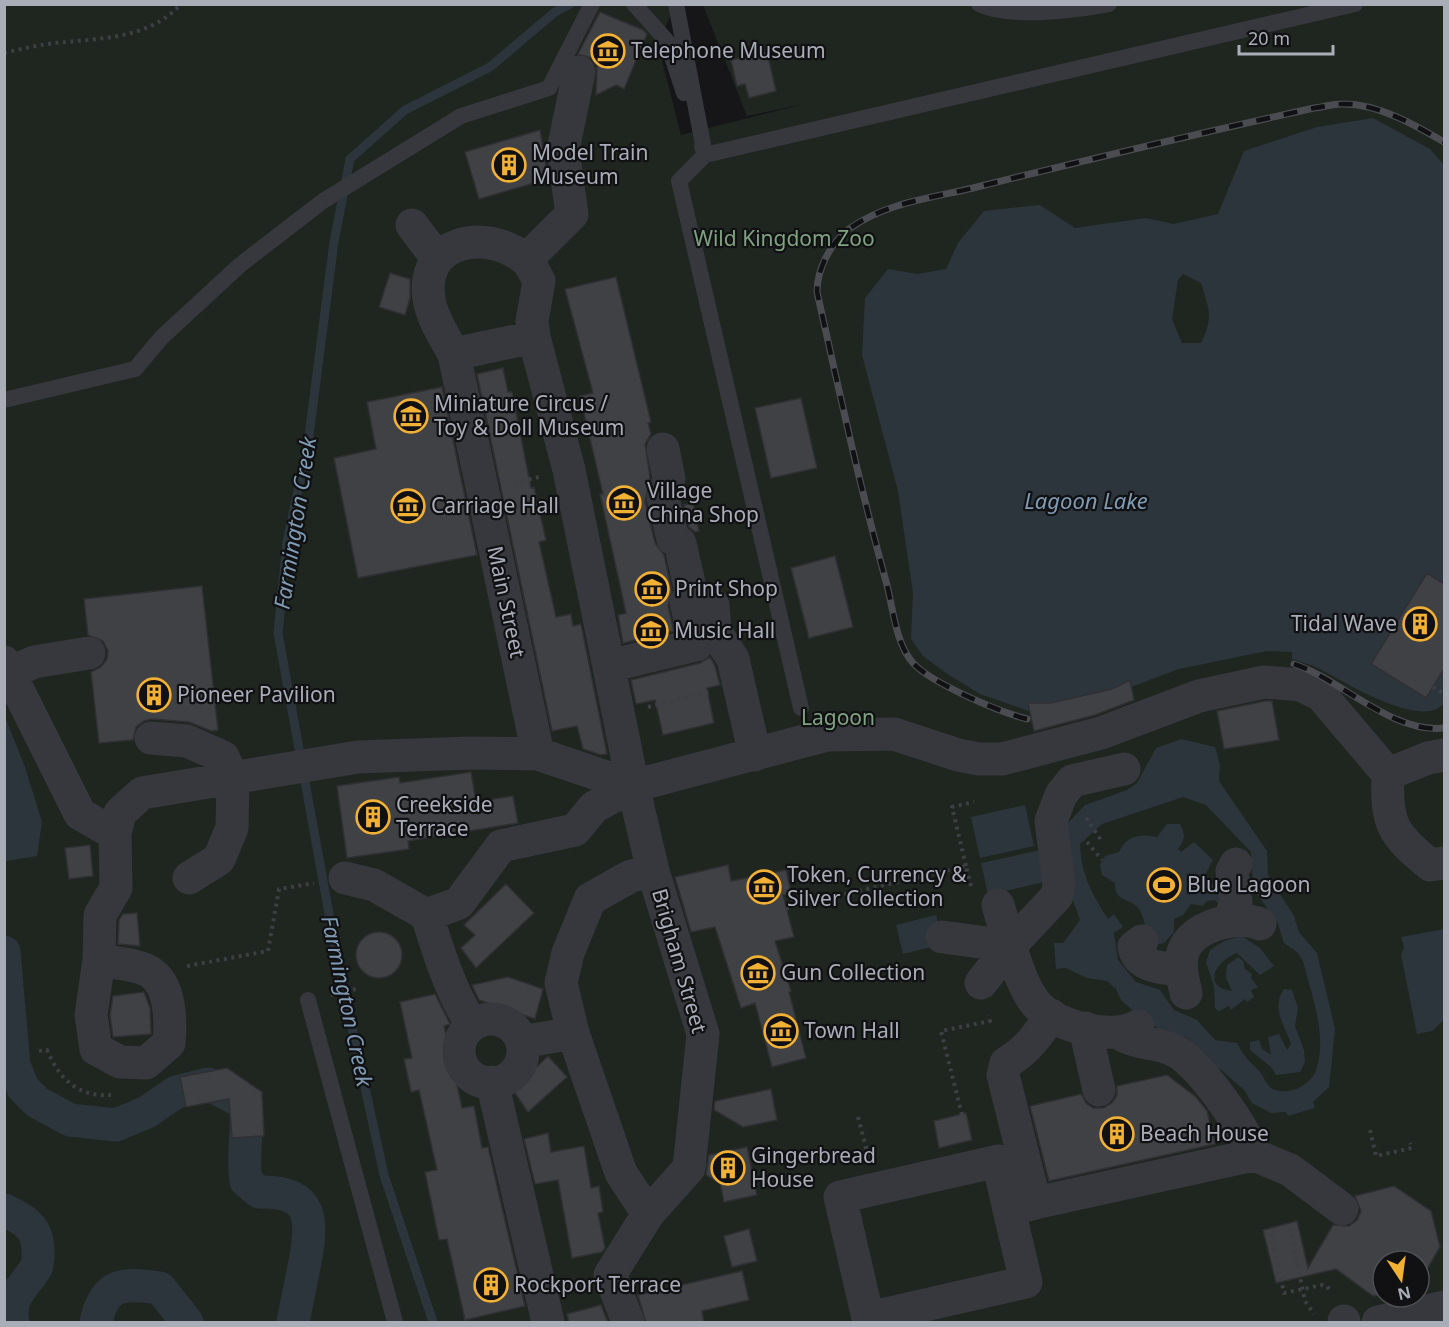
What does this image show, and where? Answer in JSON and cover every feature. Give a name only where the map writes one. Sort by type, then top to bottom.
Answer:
[{"type":"street","points":[[526,260],[572,214],[563,150],[579,72]]},
{"type":"street","points":[[412,225],[437,258]]},
{"type":"street","points":[[534,337],[454,354],[429,300],[430,275],[437,258],[457,245],[477,242],[499,243],[526,260],[539,282],[532,321],[534,337],[569,470],[633,786]]},
{"type":"street","name":"Main Street","points":[[454,354],[538,754]]},
{"type":"street","points":[[609,666],[696,645],[686,602],[693,601],[680,543],[673,539],[663,498],[669,478],[663,449]]},
{"type":"street","points":[[713,605],[715,631],[733,658],[737,685],[755,755]]},
{"type":"street","points":[[89,653],[7,668],[80,814],[115,834]]},
{"type":"street","points":[[427,915],[459,903],[501,846],[575,830],[594,807],[633,786],[827,735],[868,733],[904,736],[979,759],[1002,759],[1101,733],[1199,696],[1264,682],[1287,682],[1301,685],[1321,695],[1388,774],[1387,804],[1398,837],[1430,865],[1444,863]]},
{"type":"street","points":[[151,738],[188,741],[223,757],[233,778],[232,828],[227,844],[219,859],[189,878]]},
{"type":"street","points":[[99,960],[150,972],[161,984],[171,1021],[169,1043],[146,1063],[120,1062],[96,1049],[91,1015],[99,960],[100,915],[116,888],[115,834],[120,813],[142,793],[317,766],[358,757],[470,753],[538,754],[633,786]]},
{"type":"street","points":[[1388,774],[1428,758],[1444,755]]},
{"type":"street","points":[[981,983],[1010,946],[1057,896],[1059,884],[1051,821],[1061,782],[1072,781],[1115,766]]},
{"type":"street","name":"Brigham Street","points":[[628,1323],[610,1275],[648,1214],[689,1168],[703,1034],[653,871],[633,786]]},
{"type":"street","points":[[1142,941],[1134,947],[1136,955],[1143,961],[1183,981],[1184,950],[1197,933],[1244,923],[1235,913],[1232,871],[1236,864]]},
{"type":"street","name":"Brigham Street","points":[[648,1214],[621,1173],[573,1033],[561,982],[567,953],[590,900],[631,876],[653,871]]},
{"type":"street","points":[[345,878],[374,885],[427,915],[444,973],[458,1004],[472,1025]]},
{"type":"street","points":[[998,905],[1010,946],[1038,1005],[1051,1015],[1086,1028],[1129,1030],[1139,1042],[1174,1050],[1188,1061],[1234,1115],[1247,1136],[1254,1155]]},
{"type":"street","points":[[942,937],[1010,946]]},
{"type":"street","points":[[1022,1207],[998,1161],[840,1197],[868,1318],[1026,1282],[1022,1207],[1003,1075],[1006,1063],[1020,1054],[1034,1040],[1051,1015]]},
{"type":"street","points":[[481,1020],[501,1021],[518,1033],[522,1042],[523,1052],[516,1070],[501,1081],[492,1082],[473,1077],[460,1061],[460,1041],[472,1025],[481,1020]]},
{"type":"street","points":[[1086,1028],[1099,1090]]},
{"type":"street","points":[[522,1042],[573,1033]]},
{"type":"street","points":[[492,1082],[548,1323]]},
{"type":"street","points":[[1022,1207],[1254,1155],[1290,1170],[1342,1209]]},
{"type":"street","points":[[1353,1319],[1444,1307]]},
{"type":"lane","points":[[4,400],[135,369],[162,336],[240,265],[323,201],[461,116],[549,88],[592,4]]},
{"type":"lane","points":[[634,4],[667,41],[705,156]]},
{"type":"lane","points":[[676,4],[705,156]]},
{"type":"lane","points":[[979,4],[1003,10],[1025,11],[1109,4]]},
{"type":"lane","points":[[801,708],[679,182],[705,156],[1355,4]]},
{"type":"lane","points":[[308,1000],[395,1323]]},
{"type":"path","points":[[4,53],[53,43],[128,36],[173,14],[181,4]]},
{"type":"path","points":[[482,490],[569,470]]},
{"type":"path","points":[[618,715],[737,685]]},
{"type":"path","points":[[1433,687],[1444,694]]},
{"type":"path","points":[[974,802],[952,807],[977,910],[998,905]]},
{"type":"path","points":[[1095,830],[1101,840]]},
{"type":"path","points":[[1083,838],[1102,860]]},
{"type":"path","points":[[786,908],[966,866]]},
{"type":"path","points":[[150,972],[268,951],[279,889],[291,886]]},
{"type":"path","points":[[962,1115],[941,1031],[990,1021],[981,983]]},
{"type":"path","points":[[1370,1130],[1376,1156],[1412,1148],[1410,1143]]},
{"type":"path","points":[[1290,1228],[1305,1301],[1353,1319]]},
{"type":"path","points":[[1271,1234],[1284,1293],[1322,1285]]},
{"type":"green space","name":"Lagoon","points":[[5,5],[661,5],[674,7],[658,45],[681,135],[804,104],[747,116],[703,5],[1444,5],[1444,1322],[5,1322]]},
{"type":"water","name":"Lagoon Lake","points":[[1373,118],[1430,149],[1444,165],[1444,703],[1433,710],[1419,711],[1401,708],[1363,692],[1315,667],[1292,659],[1292,652],[1267,651],[1179,669],[1131,687],[1051,703],[1028,703],[1029,711],[980,694],[949,675],[923,656],[911,639],[913,593],[898,491],[862,355],[865,298],[888,269],[917,274],[946,269],[958,243],[984,211],[1040,205],[1075,228],[1146,218],[1174,224],[1218,214],[1244,151],[1317,127]],"holes":[[[1183,274],[1201,283],[1209,313],[1208,326],[1201,343],[1182,343],[1172,319],[1178,280]]]},
{"type":"water","points":[[5,717],[25,767],[42,822],[37,856],[6,861]]},
{"type":"water","points":[[1182,739],[1215,747],[1220,765],[1219,781],[1267,851],[1268,875],[1294,916],[1299,932],[1317,953],[1335,1029],[1329,1087],[1313,1102],[1315,1108],[1288,1116],[1286,1112],[1271,1113],[1252,1103],[1244,1090],[1220,1069],[1200,1057],[1187,1038],[1157,1028],[1144,1013],[1133,1011],[1121,1000],[1116,989],[1107,981],[1087,978],[1066,968],[1056,969],[1054,943],[1063,943],[1080,920],[1063,873],[1061,841],[1068,823],[1085,805],[1127,790],[1137,783],[1156,748]],"holes":[[[1183,797],[1206,805],[1251,852],[1253,888],[1278,924],[1284,943],[1297,952],[1303,961],[1317,1015],[1320,1043],[1316,1070],[1309,1081],[1297,1089],[1283,1091],[1270,1087],[1237,1043],[1215,1040],[1197,1020],[1174,1010],[1160,990],[1136,982],[1118,960],[1114,933],[1123,927],[1114,914],[1108,919],[1092,892],[1085,874],[1080,844],[1102,824]]]},
{"type":"water","points":[[1025,805],[1034,846],[980,858],[971,817]]},
{"type":"water","name":"Blue Lagoon","points":[[1167,824],[1180,824],[1184,834],[1178,849],[1181,852],[1194,842],[1213,860],[1203,879],[1228,893],[1220,905],[1215,900],[1207,901],[1203,906],[1191,904],[1183,915],[1174,919],[1174,932],[1164,943],[1151,946],[1139,909],[1117,894],[1115,883],[1102,875],[1100,865],[1105,856],[1119,852],[1130,839],[1145,835],[1157,837]]},
{"type":"water","points":[[1045,849],[1052,880],[988,895],[981,863]]},
{"type":"water","points":[[936,915],[943,944],[903,954],[896,925]]},
{"type":"water","points":[[1444,929],[1444,1020],[1432,1031],[1417,1034],[1401,955],[1404,947],[1401,937]]},
{"type":"water","points":[[1242,936],[1260,948],[1274,966],[1260,975],[1237,953],[1223,961],[1214,979],[1222,989],[1232,991],[1226,978],[1227,965],[1238,957],[1243,961],[1245,969],[1252,974],[1251,978],[1258,987],[1251,990],[1254,997],[1247,1002],[1245,999],[1231,1010],[1229,1006],[1219,1011],[1215,1008],[1214,986],[1206,962],[1210,950],[1224,941]]},
{"type":"water","points":[[1284,989],[1292,990],[1298,1008],[1295,1026],[1304,1050],[1305,1062],[1300,1072],[1276,1075],[1271,1067],[1250,1050],[1250,1042],[1259,1040],[1262,1049],[1271,1055],[1268,1037],[1279,1034],[1287,1050],[1291,1044],[1279,1009],[1280,996]]},
{"type":"building","name":"Telephone Museum","points":[[600,12],[643,30],[647,34],[624,89],[616,85],[596,95],[597,66],[591,58],[578,54]]},
{"type":"building","points":[[767,52],[776,91],[749,98],[745,84],[737,86],[731,60]]},
{"type":"building","name":"Model Train Museum","points":[[540,130],[548,179],[479,199],[465,152]]},
{"type":"building","points":[[390,273],[410,279],[410,298],[405,315],[379,307]]},
{"type":"building","points":[[616,277],[651,422],[648,423],[651,434],[645,444],[650,477],[645,502],[655,543],[664,555],[672,591],[668,606],[674,631],[623,643],[618,615],[626,613],[600,494],[603,494],[580,396],[593,393],[565,289]]},
{"type":"building","points":[[503,368],[508,392],[512,392],[531,488],[534,487],[546,540],[539,542],[556,617],[571,614],[573,626],[581,624],[607,754],[601,755],[583,749],[577,726],[552,731],[477,374]]},
{"type":"building","name":"Carriage Hall","points":[[442,387],[477,555],[358,578],[334,458],[376,449],[367,402]]},
{"type":"building","points":[[801,398],[817,468],[771,478],[755,408]]},
{"type":"building","points":[[693,503],[699,531],[695,532],[689,527],[684,505]]},
{"type":"building","points":[[835,556],[853,627],[809,638],[791,568]]},
{"type":"building","name":"Tidal Wave","points":[[1427,573],[1444,584],[1444,669],[1426,698],[1371,664]]},
{"type":"building","name":"Pioneer Pavilion","points":[[202,586],[218,730],[211,731],[189,722],[152,719],[136,727],[133,740],[99,743],[91,672],[101,667],[107,659],[108,651],[103,641],[88,635],[84,599]]},
{"type":"building","points":[[710,657],[720,685],[707,688],[714,723],[663,735],[655,700],[636,704],[631,680],[700,663]]},
{"type":"building","points":[[1130,680],[1134,700],[1095,715],[1034,731],[1028,703],[1051,703],[1112,689]]},
{"type":"building","points":[[1272,701],[1279,740],[1224,749],[1217,711]]},
{"type":"building","points":[[471,772],[476,802],[513,796],[518,823],[408,841],[409,849],[347,858],[337,786],[399,777],[400,783]]},
{"type":"building","points":[[90,845],[93,876],[69,879],[65,848]]},
{"type":"building","points":[[728,865],[731,881],[786,870],[791,893],[783,895],[794,937],[775,941],[791,991],[789,992],[806,1058],[772,1067],[755,1003],[741,1008],[715,927],[691,932],[675,877]]},
{"type":"building","points":[[506,884],[534,913],[476,968],[461,948],[475,935],[464,925]]},
{"type":"building","points":[[137,913],[140,946],[118,944],[119,920],[123,914]]},
{"type":"building","points":[[379,932],[395,939],[402,955],[395,971],[379,978],[363,971],[356,955],[363,939]]},
{"type":"building","points":[[508,977],[543,989],[535,1019],[479,1000],[472,985]]},
{"type":"building","points":[[144,992],[150,1008],[151,1034],[113,1037],[110,1015],[113,996]]},
{"type":"building","points":[[435,994],[450,1024],[444,1026],[462,1108],[474,1106],[482,1148],[488,1147],[525,1306],[465,1320],[447,1239],[439,1240],[425,1172],[437,1170],[419,1090],[411,1092],[404,1059],[412,1058],[400,1002]]},
{"type":"building","points":[[548,1056],[567,1077],[528,1112],[513,1090]]},
{"type":"building","points":[[227,1068],[262,1092],[264,1136],[232,1138],[229,1099],[186,1107],[180,1077]]},
{"type":"building","name":"Beach House","points":[[1167,1075],[1196,1097],[1207,1111],[1215,1144],[1049,1181],[1030,1106],[1081,1094],[1086,1103],[1093,1108],[1103,1108],[1112,1103],[1117,1095],[1117,1086]]},
{"type":"building","points":[[771,1089],[777,1120],[743,1127],[714,1110],[715,1101]]},
{"type":"building","points":[[966,1113],[972,1140],[939,1148],[934,1121]]},
{"type":"building","points":[[548,1133],[551,1152],[584,1146],[591,1188],[599,1186],[603,1212],[598,1213],[605,1248],[602,1252],[572,1258],[558,1180],[535,1184],[524,1139]]},
{"type":"building","name":"Gingerbread House","points":[[747,1147],[757,1195],[724,1202],[720,1183],[706,1175],[709,1155]]},
{"type":"building","points":[[1394,1186],[1431,1211],[1440,1247],[1431,1262],[1431,1249],[1371,1249],[1371,1295],[1336,1269],[1276,1283],[1263,1230],[1297,1221],[1308,1268],[1333,1225],[1349,1226],[1357,1220],[1361,1211],[1355,1196]]},
{"type":"building","points":[[749,1229],[757,1261],[732,1267],[724,1236]]},
{"type":"building","points":[[742,1271],[749,1300],[702,1311],[704,1323],[646,1323],[638,1295]]},
{"type":"building","points":[[601,1305],[608,1323],[569,1323],[567,1314]]},
{"type":"waterway","name":"Farmington Creek","points":[[433,1322],[384,1175],[337,958],[278,633],[287,542],[308,443],[334,242],[350,159],[405,110],[490,67],[555,12],[570,4]]},
{"type":"waterway","points":[[4,952],[14,1065],[23,1088],[37,1102],[70,1120],[116,1125],[147,1112],[176,1092],[208,1084],[246,1104],[246,1181],[259,1192],[290,1196],[299,1202],[308,1220],[308,1247],[293,1322]]},
{"type":"waterway","points":[[4,1210],[30,1226],[38,1246],[37,1266],[15,1299],[13,1322]]},
{"type":"waterway","points":[[96,1322],[100,1309],[110,1292],[126,1286],[160,1288],[187,1322]]},
{"type":"railway","points":[[1027,719],[983,703],[934,679],[913,663],[903,646],[859,476],[817,292],[822,266],[836,242],[849,229],[863,220],[909,202],[1332,105],[1355,105],[1382,111],[1444,142]]},
{"type":"railway","points":[[1294,664],[1386,715],[1425,728],[1444,728]]},
{"type":"place","name":"Telephone Museum","points":[[608,51]]},
{"type":"place","name":"Model Train Museum","points":[[509,165]]},
{"type":"place","name":"Miniature Circus / Toy & Doll Museum","points":[[411,416]]},
{"type":"place","name":"Village China Shop","points":[[624,503]]},
{"type":"place","name":"Carriage Hall","points":[[408,506]]},
{"type":"place","name":"Print Shop","points":[[652,589]]},
{"type":"place","name":"Tidal Wave","points":[[1420,624]]},
{"type":"place","name":"Music Hall","points":[[651,631]]},
{"type":"place","name":"Pioneer Pavilion","points":[[154,695]]},
{"type":"place","name":"Creekside Terrace","points":[[373,817]]},
{"type":"place","name":"Blue Lagoon","points":[[1164,885]]},
{"type":"place","name":"Token, Currency & Silver Collection","points":[[764,887]]},
{"type":"place","name":"Gun Collection","points":[[758,973]]},
{"type":"place","name":"Town Hall","points":[[781,1031]]},
{"type":"place","name":"Beach House","points":[[1117,1134]]},
{"type":"place","name":"Gingerbread House","points":[[728,1168]]},
{"type":"place","name":"Rockport Terrace","points":[[491,1285]]},
{"type":"park label","name":"Wild Kingdom Zoo","points":[[784,239]]}]
